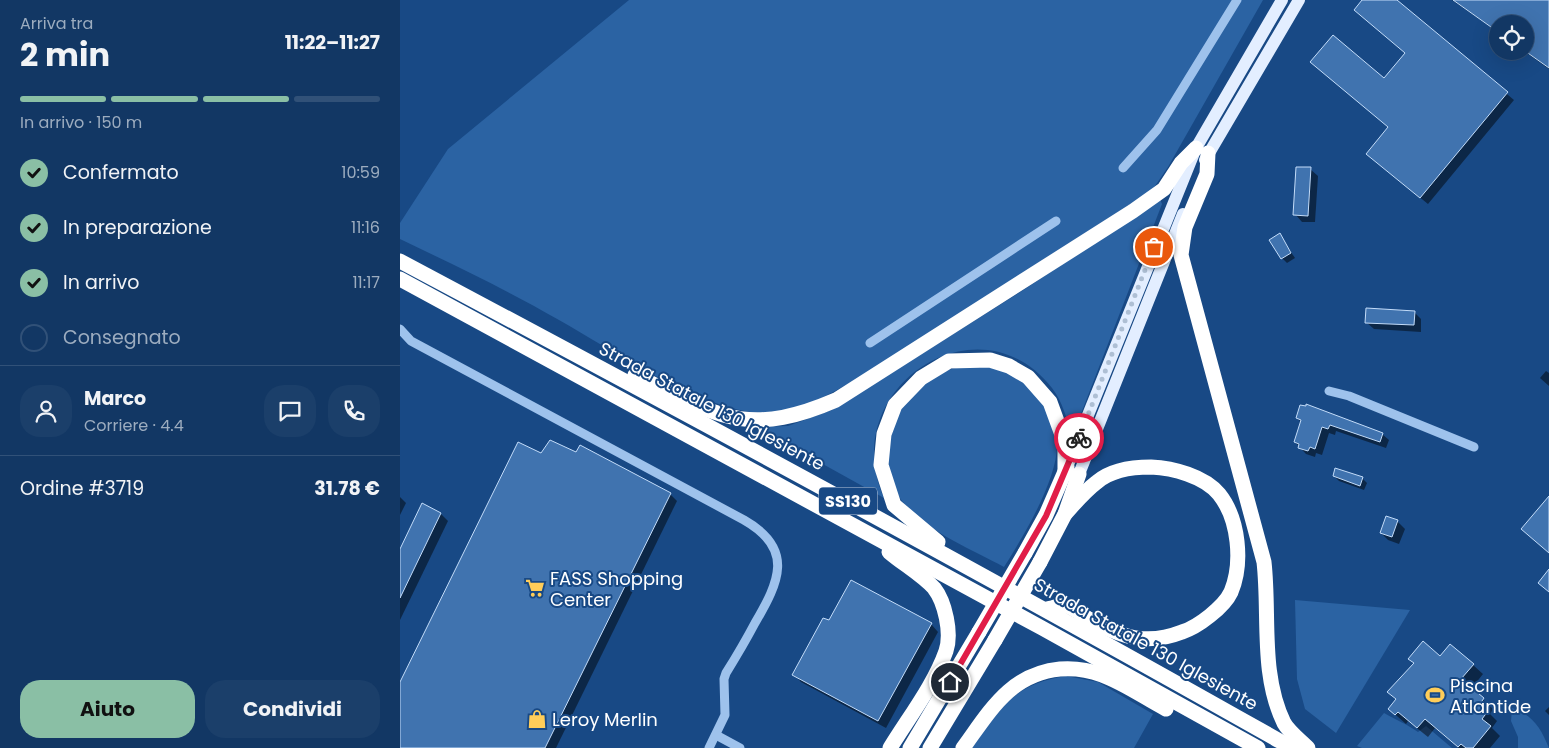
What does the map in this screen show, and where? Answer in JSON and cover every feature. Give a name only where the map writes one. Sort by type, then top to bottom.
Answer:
[{"type":"highway","points":[[606,371],[630,372],[703,409],[727,418],[755,421],[806,413],[836,400],[1133,211],[1164,189],[1181,163],[1202,151],[1207,174],[1185,227],[1181,254],[1264,562],[1268,598],[1269,668],[1276,699],[1285,725],[1308,748]]},
{"type":"highway","name":"Strada Statale 130 Iglesiente","points":[[400,261],[1047,609],[1292,748]]},
{"type":"highway","name":"Strada Statale 130 Iglesiente","points":[[400,279],[1258,748]]},
{"type":"highway","points":[[962,563],[894,505],[881,465],[884,434],[895,405],[921,378],[949,361],[990,360],[1010,366],[1028,377],[1050,402],[1065,443],[1070,472],[1065,514]]},
{"type":"highway","points":[[930,748],[995,640],[1065,514],[1098,481],[1136,467],[1166,468],[1185,473],[1219,494],[1235,524],[1238,556],[1231,593],[1210,616],[1182,633],[1155,639],[1131,639],[1066,606],[1047,609]]},
{"type":"highway","points":[[910,748],[1026,554],[1070,472]]},
{"type":"highway","points":[[867,533],[934,589],[941,602],[948,634],[947,650],[924,693],[890,748]]},
{"type":"highway","points":[[963,748],[1002,696],[1021,680],[1045,671],[1073,668],[1102,674],[1173,713],[1204,719]]},
{"type":"main road","points":[[1070,472],[1202,151],[1282,0]]},
{"type":"main road","points":[[1202,151],[1299,0]]},
{"type":"street","points":[[1122,168],[1157,130],[1237,0]]},
{"type":"street","points":[[870,343],[1056,221]]},
{"type":"street","points":[[400,329],[411,341],[749,523],[766,536],[777,559],[777,583],[726,673],[724,686],[726,708],[709,748]]},
{"type":"street","points":[[1329,391],[1348,396],[1474,447]]},
{"type":"street","points":[[716,735],[740,748]]},
{"type":"shaded area","points":[[629,0],[1263,0],[1168,167],[1155,186],[1146,194],[860,377],[808,404],[794,409],[765,413],[750,412],[726,406],[677,387],[520,298],[400,239],[400,223],[448,149]]},
{"type":"shaded area","points":[[1160,199],[1162,204],[1072,437],[1062,405],[1052,388],[1022,361],[988,350],[954,352],[922,366],[896,390],[879,421],[874,458],[884,498],[756,427],[788,426],[832,410],[1025,289]]},
{"type":"shaded area","points":[[967,365],[986,366],[1003,370],[1026,383],[1045,402],[1052,418],[1056,435],[1056,458],[1046,490],[1004,567],[928,525],[907,507],[896,492],[890,476],[889,442],[901,409],[924,382],[944,371]]},
{"type":"shaded area","points":[[1295,600],[1410,610],[1336,733],[1305,709],[1297,679]]},
{"type":"shaded area","points":[[1066,676],[1098,682],[1153,714],[1134,748],[971,748],[1001,710],[1020,692],[1032,685]]},
{"type":"shaded area","points":[[1512,708],[1531,718],[1543,734],[1549,748],[1518,748],[1518,737],[1511,721]]},
{"type":"shaded area","points":[[1384,713],[1418,732],[1426,726],[1452,748],[1362,748],[1357,746]]},
{"type":"building","points":[[1362,0],[1397,0],[1508,92],[1420,198],[1366,154],[1388,127],[1310,62],[1333,35],[1384,78],[1405,53],[1354,10]]},
{"type":"building","points":[[1453,0],[1549,0],[1549,68],[1534,57],[1534,15],[1489,15],[1489,26]]},
{"type":"building","points":[[1296,167],[1311,167],[1308,216],[1293,215]]},
{"type":"building","points":[[1280,233],[1291,253],[1281,259],[1269,240]]},
{"type":"building","points":[[1366,308],[1415,311],[1414,325],[1365,323]]},
{"type":"building","points":[[1306,404],[1383,433],[1380,442],[1330,425],[1328,429],[1322,427],[1315,449],[1310,447],[1308,451],[1298,448],[1299,444],[1294,442],[1301,420],[1296,418],[1300,405],[1306,406]]},
{"type":"building","name":"FASS Shopping Center","points":[[550,440],[576,452],[580,445],[671,493],[545,748],[400,748],[400,682],[518,442],[541,453]]},
{"type":"building","points":[[1335,468],[1363,477],[1360,486],[1333,476]]},
{"type":"building","points":[[1549,496],[1549,553],[1521,529]]},
{"type":"building","points":[[422,503],[441,513],[400,598],[400,549]]},
{"type":"building","points":[[1386,516],[1398,520],[1392,537],[1380,533]]},
{"type":"building","points":[[1549,569],[1549,592],[1538,583]]},
{"type":"building","points":[[851,580],[932,623],[878,721],[792,675],[823,618],[829,620]]},
{"type":"building","name":"Piscina Atlantide","points":[[1423,641],[1440,656],[1450,644],[1474,664],[1461,679],[1484,698],[1480,704],[1488,711],[1482,719],[1491,726],[1473,748],[1466,748],[1461,744],[1458,747],[1425,719],[1417,728],[1398,712],[1395,715],[1388,709],[1396,699],[1387,692],[1414,663],[1408,659]]},
{"type":"way so far","points":[[1079,438],[1154,247]]},
{"type":"place","name":"FASS Shopping Center","points":[[535,588]]},
{"type":"place","name":"Piscina Atlantide","points":[[1435,695]]},
{"type":"place","name":"Leroy Merlin","points":[[537,719]]},
{"type":"route","points":[[950,682],[1026,554],[1046,516],[1079,438]]}]
